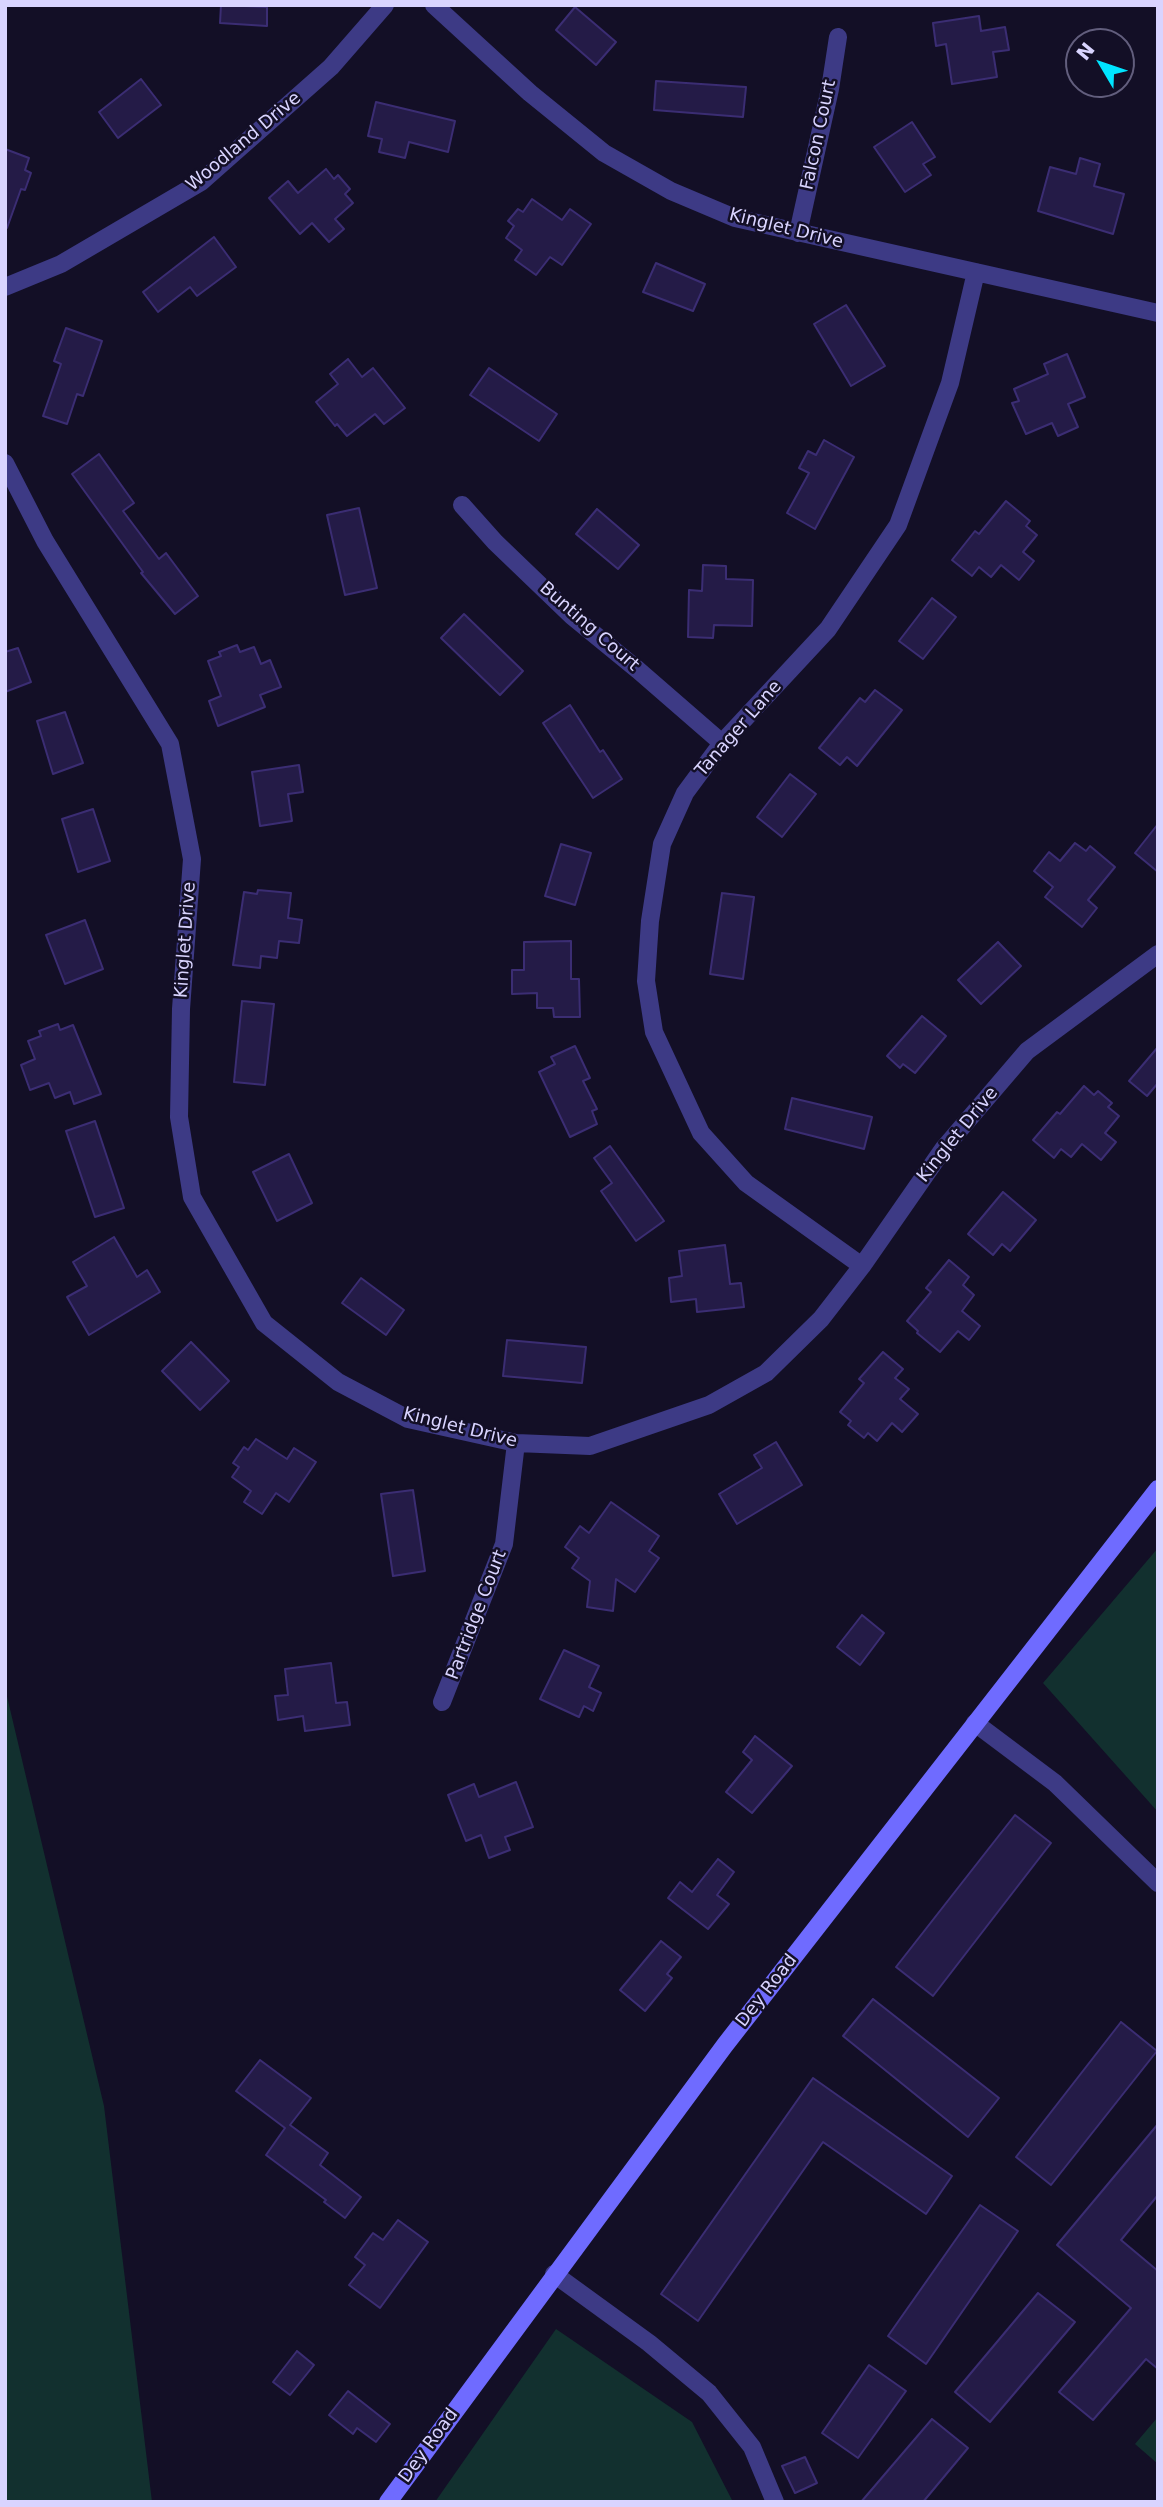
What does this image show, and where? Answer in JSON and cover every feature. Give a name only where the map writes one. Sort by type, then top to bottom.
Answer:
[{"type":"main road","name":"Dey Road","points":[[388,2502],[725,2045],[1158,1489]]},
{"type":"street","name":"Woodland Drive","points":[[5,287],[61,264],[201,182],[331,67],[385,5]]},
{"type":"street","name":"Kinglet Drive","points":[[435,5],[530,93],[604,153],[671,191],[722,213],[798,233],[1158,313]]},
{"type":"street","name":"Falcon Court","points":[[798,233],[830,89],[838,37]]},
{"type":"street","name":"Tanager Lane","points":[[862,1266],[746,1183],[701,1133],[654,1032],[646,981],[650,921],[662,844],[685,793],[722,743],[828,629],[898,524],[950,383],[976,272]]},
{"type":"street","name":"Kinglet Drive","points":[[5,463],[46,541],[170,744],[192,859],[181,1009],[179,1117],[192,1197],[264,1323],[338,1382],[408,1419],[516,1443],[590,1446],[709,1405],[766,1373],[821,1319],[862,1266],[944,1148],[1027,1051],[1158,954]]},
{"type":"street","name":"Bunting Court","points":[[462,505],[495,542],[572,616],[722,743]]},
{"type":"street","name":"Partridge Court","points":[[442,1702],[504,1544],[516,1443]]},
{"type":"street","points":[[975,1723],[1055,1783],[1158,1882]]},
{"type":"street","points":[[554,2274],[649,2343],[709,2393],[752,2447],[775,2502]]},
{"type":"green space","points":[[1158,1548],[1158,1812],[1043,1683]]},
{"type":"green space","points":[[5,1688],[104,2106],[152,2502],[5,2502]]},
{"type":"green space","points":[[556,2329],[692,2422],[733,2502],[435,2502]]},
{"type":"green space","points":[[1158,2418],[1158,2464],[1135,2444]]},
{"type":"building","points":[[221,5],[267,7],[267,26],[220,23]]},
{"type":"building","points":[[575,7],[616,42],[596,65],[556,30]]},
{"type":"building","points":[[979,16],[981,31],[1005,27],[1009,50],[993,52],[997,77],[952,84],[946,44],[936,46],[933,23]]},
{"type":"building","points":[[141,79],[161,105],[118,138],[99,112]]},
{"type":"building","points":[[656,81],[746,87],[743,117],[654,110]]},
{"type":"building","points":[[376,102],[455,121],[448,152],[409,142],[405,158],[379,152],[382,139],[368,136]]},
{"type":"building","points":[[912,122],[935,157],[923,164],[931,175],[905,192],[874,147]]},
{"type":"building","points":[[5,149],[29,158],[25,170],[31,173],[25,190],[21,189],[7,228],[5,228]]},
{"type":"building","points":[[1080,158],[1100,164],[1094,186],[1124,194],[1113,234],[1038,211],[1050,167],[1076,174]]},
{"type":"building","points":[[326,169],[334,179],[338,175],[350,189],[345,194],[353,203],[335,219],[344,229],[329,242],[312,223],[300,234],[269,198],[288,181],[298,193]]},
{"type":"building","points":[[532,199],[562,220],[570,209],[591,224],[562,265],[550,257],[536,275],[515,260],[522,250],[506,238],[514,226],[508,221],[518,209],[523,212]]},
{"type":"building","points":[[214,237],[236,267],[197,296],[190,287],[158,312],[143,292]]},
{"type":"building","points":[[656,263],[705,284],[693,311],[643,292]]},
{"type":"building","points":[[846,305],[885,366],[851,386],[814,324]]},
{"type":"building","points":[[66,328],[102,341],[83,396],[77,394],[67,424],[43,416],[61,364],[54,361]]},
{"type":"building","points":[[1067,354],[1085,397],[1068,404],[1078,427],[1058,436],[1052,423],[1026,434],[1012,403],[1019,401],[1014,389],[1048,374],[1044,364]]},
{"type":"building","points":[[348,359],[362,377],[373,368],[405,408],[384,424],[375,414],[347,436],[337,424],[335,426],[316,402],[338,384],[330,374]]},
{"type":"building","points":[[489,368],[557,414],[539,441],[470,395]]},
{"type":"building","points":[[824,440],[854,457],[815,529],[787,513],[809,473],[799,468],[808,451],[816,455]]},
{"type":"building","points":[[99,454],[134,503],[123,511],[159,559],[166,553],[198,596],[175,614],[141,573],[143,572],[72,474]]},
{"type":"building","points":[[1006,501],[1030,521],[1026,526],[1037,535],[1023,552],[1034,561],[1019,580],[1001,565],[991,577],[979,567],[972,576],[952,560],[975,531],[979,534]]},
{"type":"building","points":[[359,508],[377,588],[345,595],[327,515]]},
{"type":"building","points":[[597,509],[639,545],[618,569],[576,534]]},
{"type":"building","points":[[703,565],[726,566],[726,579],[753,580],[752,626],[714,625],[713,638],[688,637],[689,590],[702,591]]},
{"type":"building","points":[[932,598],[956,617],[923,659],[899,641]]},
{"type":"building","points":[[464,614],[523,671],[500,695],[441,638]]},
{"type":"building","points":[[237,645],[240,652],[254,647],[261,664],[270,660],[281,687],[260,695],[265,707],[218,726],[209,701],[221,696],[208,661],[221,656],[219,652]]},
{"type":"building","points":[[18,648],[31,682],[5,692],[5,652]]},
{"type":"building","points":[[875,690],[902,710],[857,766],[847,757],[840,765],[819,748],[860,698],[865,702]]},
{"type":"building","points":[[570,705],[600,752],[603,750],[622,779],[593,798],[543,723]]},
{"type":"building","points":[[65,712],[83,763],[53,774],[37,721]]},
{"type":"building","points":[[299,765],[303,792],[288,794],[292,821],[260,826],[252,772]]},
{"type":"building","points":[[790,774],[816,794],[782,837],[757,817]]},
{"type":"building","points":[[93,809],[110,861],[78,872],[62,819]]},
{"type":"building","points":[[1158,824],[1158,872],[1135,853]]},
{"type":"building","points":[[1075,843],[1086,851],[1090,846],[1115,867],[1088,900],[1097,908],[1082,927],[1045,897],[1053,887],[1034,871],[1049,852],[1060,861]]},
{"type":"building","points":[[561,844],[591,853],[575,905],[545,896]]},
{"type":"building","points":[[258,890],[291,893],[288,918],[302,920],[299,943],[279,941],[277,958],[261,956],[260,968],[233,965],[244,892],[257,894]]},
{"type":"building","points":[[722,893],[754,897],[743,979],[710,974]]},
{"type":"building","points":[[85,920],[103,969],[65,984],[46,935]]},
{"type":"building","points":[[571,941],[571,979],[579,979],[580,1017],[554,1017],[553,1008],[537,1008],[537,993],[512,994],[512,970],[524,970],[524,942]]},
{"type":"building","points":[[998,942],[1021,966],[981,1004],[958,980]]},
{"type":"building","points":[[242,1001],[274,1004],[265,1085],[234,1082]]},
{"type":"building","points":[[922,1016],[946,1036],[915,1073],[903,1064],[900,1068],[887,1056]]},
{"type":"building","points":[[58,1024],[60,1030],[73,1025],[101,1094],[74,1104],[70,1092],[55,1098],[49,1083],[30,1090],[21,1065],[35,1059],[28,1041],[41,1036],[39,1031]]},
{"type":"building","points":[[575,1046],[590,1078],[583,1081],[597,1109],[592,1111],[597,1124],[570,1137],[539,1072],[555,1064],[551,1057]]},
{"type":"building","points":[[1158,1047],[1158,1083],[1147,1096],[1129,1081]]},
{"type":"building","points":[[1084,1086],[1094,1095],[1098,1091],[1112,1103],[1108,1107],[1119,1116],[1105,1133],[1116,1142],[1101,1160],[1082,1144],[1071,1157],[1061,1149],[1054,1158],[1033,1140]]},
{"type":"building","points":[[792,1098],[872,1117],[864,1149],[785,1129]]},
{"type":"building","points":[[95,1121],[124,1208],[95,1217],[66,1131]]},
{"type":"building","points":[[610,1146],[664,1221],[636,1241],[601,1191],[612,1183],[594,1158]]},
{"type":"building","points":[[289,1154],[312,1203],[277,1221],[253,1172]]},
{"type":"building","points":[[1003,1192],[1036,1220],[1010,1251],[1002,1244],[993,1255],[968,1234]]},
{"type":"building","points":[[114,1237],[137,1277],[147,1270],[160,1292],[89,1335],[67,1297],[87,1286],[73,1262]]},
{"type":"building","points":[[725,1245],[730,1284],[741,1283],[744,1307],[697,1312],[696,1299],[671,1302],[669,1278],[682,1276],[679,1251]]},
{"type":"building","points":[[949,1260],[969,1277],[963,1285],[974,1295],[962,1311],[980,1326],[969,1340],[958,1331],[940,1352],[907,1321],[931,1292],[926,1288]]},
{"type":"building","points":[[361,1278],[404,1310],[386,1335],[342,1303]]},
{"type":"building","points":[[507,1340],[586,1347],[582,1383],[503,1376]]},
{"type":"building","points":[[191,1342],[229,1381],[200,1410],[162,1371]]},
{"type":"building","points":[[883,1352],[903,1369],[895,1378],[909,1389],[900,1399],[918,1414],[902,1432],[892,1423],[877,1441],[868,1433],[864,1438],[848,1425],[851,1421],[840,1412],[864,1383],[859,1379]]},
{"type":"building","points":[[256,1439],[287,1459],[294,1448],[316,1462],[289,1502],[276,1493],[262,1514],[244,1502],[251,1491],[232,1477],[239,1467],[233,1463],[244,1447],[248,1450]]},
{"type":"building","points":[[776,1442],[802,1485],[737,1524],[719,1494],[762,1468],[754,1455]]},
{"type":"building","points":[[413,1490],[425,1571],[393,1576],[381,1494]]},
{"type":"building","points":[[611,1502],[659,1536],[649,1551],[659,1558],[635,1592],[616,1579],[613,1611],[587,1607],[590,1581],[572,1568],[579,1558],[565,1547],[580,1526],[589,1533]]},
{"type":"building","points":[[862,1615],[884,1633],[860,1665],[837,1647]]},
{"type":"building","points":[[564,1650],[599,1666],[589,1687],[601,1693],[593,1711],[584,1706],[579,1717],[540,1699]]},
{"type":"building","points":[[331,1663],[336,1703],[347,1702],[350,1725],[305,1731],[303,1716],[278,1720],[275,1696],[288,1695],[285,1669]]},
{"type":"building","points":[[755,1736],[792,1766],[752,1813],[726,1792],[752,1760],[743,1752]]},
{"type":"building","points":[[516,1782],[533,1827],[505,1837],[510,1850],[489,1858],[481,1835],[466,1841],[448,1795],[474,1784],[479,1797]]},
{"type":"building","points":[[1015,1815],[1051,1843],[933,1996],[896,1967]]},
{"type":"building","points":[[718,1859],[734,1872],[717,1895],[729,1904],[708,1929],[668,1898],[680,1882],[692,1892]]},
{"type":"building","points":[[661,1941],[681,1957],[667,1974],[672,1978],[645,2011],[620,1990]]},
{"type":"building","points":[[873,1999],[999,2098],[968,2137],[843,2036]]},
{"type":"building","points":[[1121,2022],[1157,2051],[1051,2185],[1016,2157]]},
{"type":"building","points":[[260,2060],[311,2098],[290,2125],[328,2153],[320,2165],[361,2197],[345,2218],[324,2202],[326,2200],[266,2155],[285,2128],[236,2091]]},
{"type":"building","points":[[813,2078],[952,2176],[926,2214],[823,2142],[698,2321],[661,2294]]},
{"type":"building","points":[[1158,2124],[1158,2195],[1121,2240],[1158,2271],[1158,2369],[1146,2359],[1093,2420],[1059,2392],[1131,2308],[1057,2245]]},
{"type":"building","points":[[980,2205],[1018,2231],[926,2364],[888,2336]]},
{"type":"building","points":[[398,2220],[428,2242],[380,2308],[349,2285],[365,2265],[355,2257],[373,2233],[383,2240]]},
{"type":"building","points":[[1038,2293],[1075,2322],[990,2422],[955,2392]]},
{"type":"building","points":[[297,2351],[314,2365],[290,2395],[273,2382]]},
{"type":"building","points":[[869,2365],[906,2391],[858,2458],[822,2433]]},
{"type":"building","points":[[348,2391],[390,2424],[376,2442],[357,2428],[353,2434],[329,2415]]},
{"type":"building","points":[[932,2419],[968,2448],[923,2502],[861,2502]]},
{"type":"building","points":[[805,2457],[817,2483],[795,2493],[782,2466]]}]
